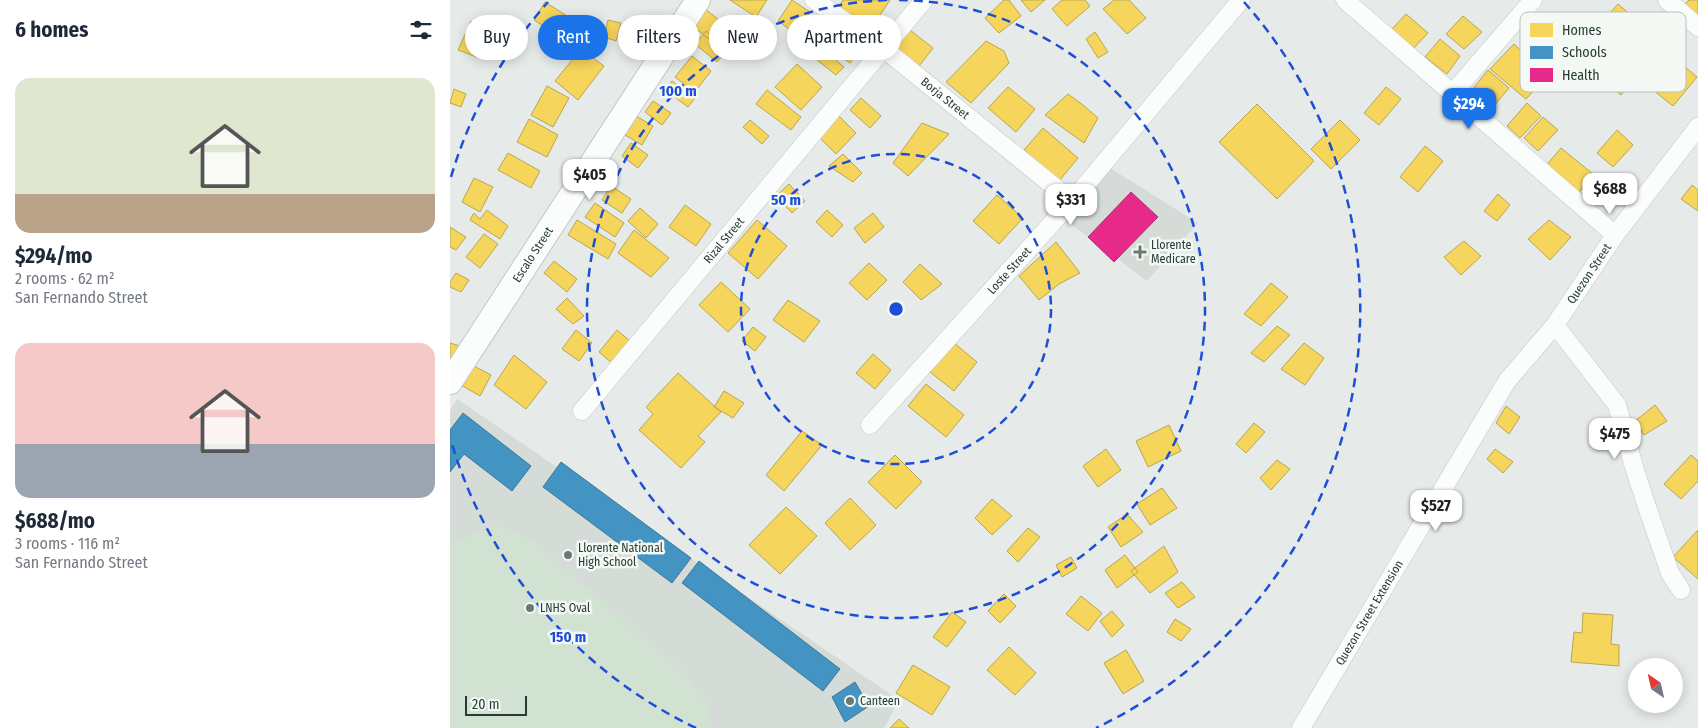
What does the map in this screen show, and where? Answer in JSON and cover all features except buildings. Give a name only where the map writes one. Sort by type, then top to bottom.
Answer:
[{"type":"street","name":"Escalo Street","points":[[450,382],[698,0]]},
{"type":"street","name":"Borja Street","points":[[814,0],[836,15]]},
{"type":"street","name":"Rizal Street","points":[[901,27],[924,0]]},
{"type":"street","name":"Loste Street","points":[[870,426],[1072,201],[1241,0]]},
{"type":"street","points":[[1345,0],[1615,235]]},
{"type":"street","points":[[1523,12],[1533,0]]},
{"type":"street","points":[[1667,0],[1681,12]]},
{"type":"street","points":[[1452,94],[1520,15]]},
{"type":"street","points":[[1686,17],[1698,27]]},
{"type":"street","name":"Rizal Street","points":[[582,411],[873,60]]},
{"type":"street","name":"Borja Street","points":[[898,60],[1072,201]]},
{"type":"street","name":"Quezon Street","points":[[1555,325],[1615,235],[1698,127]]},
{"type":"street","points":[[1555,325],[1617,405],[1648,510],[1670,573],[1680,590]]},
{"type":"street","name":"Quezon Street Extension","points":[[1301,728],[1507,381],[1555,325]]},
{"type":"shaded area","name":"Llorente Medicare","points":[[1107,166],[1198,223],[1147,281],[1063,218]]},
{"type":"shaded area","name":"Llorente National High School","points":[[457,399],[899,700],[884,728],[450,728],[450,411]]},
{"type":"green space","name":"LNHS Oval","points":[[497,525],[534,541],[684,672],[707,705],[712,728],[450,728],[450,543]]},
{"type":"place","name":"Llorente Medicare","points":[[1140,252]]},
{"type":"place","name":"Llorente National High School","points":[[568,555]]},
{"type":"place","name":"LNHS Oval","points":[[530,608]]},
{"type":"place","name":"Canteen","points":[[850,701]]}]
